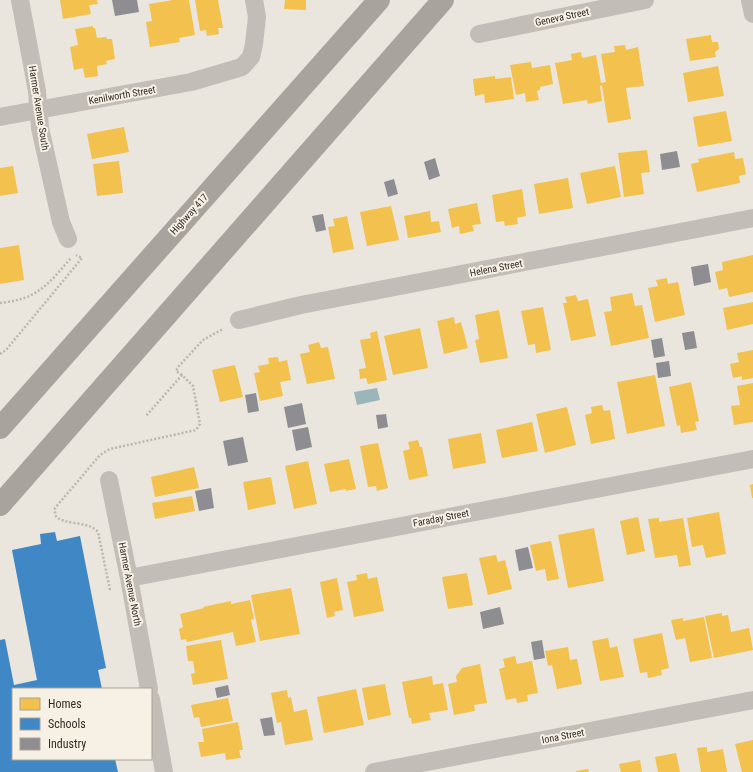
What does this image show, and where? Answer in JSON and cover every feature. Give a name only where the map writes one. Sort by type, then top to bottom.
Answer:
[{"type":"highway","name":"Highway 417","points":[[0,428],[379,0]]},
{"type":"highway","points":[[0,505],[443,0]]},
{"type":"street","name":"Harmer Avenue South","points":[[20,0],[37,91],[40,128],[59,214],[68,239]]},
{"type":"street","name":"Kenilworth Street","points":[[0,117],[191,82],[242,67],[251,57],[254,44],[257,17],[254,0]]},
{"type":"street","name":"Geneva Street","points":[[479,34],[644,0]]},
{"type":"street","points":[[750,0],[753,14]]},
{"type":"street","name":"Helena Street","points":[[239,320],[308,304],[753,218]]},
{"type":"street","name":"Faraday Street","points":[[129,578],[753,458]]},
{"type":"street","name":"Harmer Avenue North","points":[[109,480],[129,578],[149,688]]},
{"type":"street","name":"Iona Street","points":[[374,772],[753,700]]},
{"type":"street","points":[[152,705],[164,772]]},
{"type":"path","points":[[0,303],[30,296],[52,279],[74,254],[82,258],[6,350],[0,354]]},
{"type":"path","points":[[182,375],[176,370],[202,340],[239,320]]},
{"type":"water","points":[[377,388],[380,400],[357,405],[354,392]]},
{"type":"building: Homes","points":[[60,0],[97,0],[98,4],[89,5],[91,14],[63,19]]},
{"type":"building: Homes","points":[[173,0],[189,0],[195,35],[179,38],[180,42],[150,47],[146,22],[152,21],[149,4]]},
{"type":"building: Homes","points":[[195,0],[218,0],[223,28],[218,28],[219,34],[207,36],[206,30],[200,31]]},
{"type":"building: Homes","points":[[285,0],[306,0],[306,10],[284,9]]},
{"type":"building: Homes","points":[[93,26],[93,28],[95,28],[97,38],[106,37],[107,39],[112,39],[115,59],[106,61],[107,64],[97,66],[98,76],[85,78],[83,68],[74,70],[70,47],[78,45],[75,29]]},
{"type":"building: Homes","points":[[711,35],[712,42],[718,42],[719,49],[715,52],[716,57],[690,61],[686,39]]},
{"type":"building: Homes","points":[[625,45],[626,50],[638,47],[644,86],[626,88],[631,119],[608,123],[602,86],[600,86],[602,101],[588,104],[587,100],[563,104],[555,63],[572,60],[571,54],[581,52],[582,58],[596,55],[601,83],[606,82],[601,54],[615,52],[614,46]]},
{"type":"building: Homes","points":[[531,62],[532,68],[550,65],[553,84],[540,87],[540,90],[537,91],[539,100],[526,102],[525,93],[516,95],[510,65]]},
{"type":"building: Homes","points":[[718,66],[724,96],[688,102],[683,73]]},
{"type":"building: Homes","points":[[495,76],[495,79],[511,77],[514,99],[485,103],[484,94],[475,96],[473,79]]},
{"type":"building: Homes","points":[[726,111],[732,141],[698,147],[693,117]]},
{"type":"building: Homes","points":[[124,127],[129,152],[92,159],[87,134]]},
{"type":"building: Homes","points":[[647,150],[650,172],[641,173],[644,194],[624,197],[618,153]]},
{"type":"building: Homes","points":[[734,152],[735,159],[743,158],[746,174],[739,176],[740,183],[697,192],[691,164],[699,162],[698,159]]},
{"type":"building: Homes","points":[[119,161],[123,193],[97,196],[93,164]]},
{"type":"building: Homes","points":[[13,166],[18,193],[0,196],[0,168]]},
{"type":"building: Homes","points":[[615,166],[621,197],[587,204],[580,173]]},
{"type":"building: Homes","points":[[568,178],[573,208],[539,214],[534,184]]},
{"type":"building: Homes","points":[[522,189],[526,216],[517,218],[518,224],[505,226],[504,221],[496,222],[492,195]]},
{"type":"building: Homes","points":[[477,203],[481,224],[472,225],[474,231],[460,234],[459,226],[452,228],[448,209]]},
{"type":"building: Homes","points":[[391,206],[399,240],[367,246],[360,212]]},
{"type":"building: Homes","points":[[430,211],[431,222],[439,221],[441,232],[408,238],[404,216]]},
{"type":"building: Homes","points":[[347,216],[354,249],[333,253],[328,227],[335,226],[333,219]]},
{"type":"building: Homes","points":[[19,245],[24,280],[0,284],[0,248]]},
{"type":"building: Homes","points":[[753,255],[753,292],[729,297],[727,288],[719,290],[715,272],[723,270],[722,262]]},
{"type":"building: Homes","points":[[667,278],[668,284],[678,282],[685,315],[655,322],[648,288],[658,286],[656,280]]},
{"type":"building: Homes","points":[[632,293],[635,306],[642,305],[649,338],[611,346],[604,312],[612,311],[610,297]]},
{"type":"building: Homes","points":[[576,295],[578,301],[588,299],[596,336],[571,341],[563,303],[567,303],[565,297]]},
{"type":"building: Homes","points":[[753,302],[753,324],[727,330],[723,308]]},
{"type":"building: Homes","points":[[543,307],[551,350],[536,353],[535,344],[528,345],[521,311]]},
{"type":"building: Homes","points":[[499,310],[508,358],[480,363],[475,340],[479,339],[475,315]]},
{"type":"building: Homes","points":[[454,317],[455,324],[461,322],[468,348],[444,354],[437,321]]},
{"type":"building: Homes","points":[[420,328],[428,368],[393,375],[384,336]]},
{"type":"building: Homes","points":[[377,331],[387,380],[368,384],[366,378],[360,379],[359,369],[366,368],[360,340],[371,338],[370,333]]},
{"type":"building: Homes","points":[[319,342],[321,348],[328,347],[335,379],[307,384],[300,354],[310,352],[308,345]]},
{"type":"building: Homes","points":[[753,350],[753,378],[742,380],[742,376],[733,378],[730,364],[739,362],[737,353]]},
{"type":"building: Homes","points":[[278,357],[279,362],[287,360],[291,380],[280,382],[283,396],[260,401],[254,373],[260,372],[258,366],[269,364],[268,358]]},
{"type":"building: Homes","points":[[235,365],[243,397],[220,402],[212,370]]},
{"type":"building: Homes","points":[[655,375],[665,426],[627,434],[617,382]]},
{"type":"building: Homes","points":[[691,382],[699,421],[695,422],[697,430],[681,433],[680,425],[677,426],[669,387]]},
{"type":"building: Homes","points":[[753,383],[753,422],[734,425],[731,406],[740,405],[737,386]]},
{"type":"building: Homes","points":[[602,405],[604,411],[610,410],[615,439],[591,444],[585,415],[592,413],[591,407]]},
{"type":"building: Homes","points":[[567,407],[576,445],[545,453],[536,414]]},
{"type":"building: Homes","points":[[532,422],[538,451],[502,458],[496,430]]},
{"type":"building: Homes","points":[[481,433],[486,463],[453,469],[448,439]]},
{"type":"building: Homes","points":[[418,440],[420,447],[422,447],[428,476],[409,480],[403,451],[410,449],[408,442]]},
{"type":"building: Homes","points":[[378,443],[388,488],[377,491],[376,486],[368,487],[360,446]]},
{"type":"building: Homes","points":[[349,459],[356,489],[330,492],[324,464]]},
{"type":"building: Homes","points":[[308,461],[317,504],[294,509],[285,466]]},
{"type":"building: Homes","points":[[194,467],[199,488],[155,497],[151,477]]},
{"type":"building: Homes","points":[[271,477],[276,504],[248,510],[243,482]]},
{"type":"building: Homes","points":[[753,484],[753,498],[752,498],[750,485]]},
{"type":"building: Homes","points":[[192,496],[195,511],[155,519],[152,503]]},
{"type":"building: Homes","points":[[719,512],[726,554],[706,558],[703,545],[692,547],[687,518]]},
{"type":"building: Homes","points":[[638,517],[645,551],[627,555],[620,521]]},
{"type":"building: Homes","points":[[659,518],[659,522],[683,518],[691,565],[679,567],[677,555],[655,558],[648,519]]},
{"type":"building: Homes","points":[[594,528],[604,581],[568,588],[558,535]]},
{"type":"building: Homes","points":[[551,541],[559,579],[547,581],[545,569],[536,571],[530,545]]},
{"type":"building: Homes","points":[[496,555],[498,562],[505,560],[512,589],[488,595],[479,558]]},
{"type":"building: Homes","points":[[367,573],[368,579],[377,577],[384,611],[354,617],[347,582],[357,580],[356,575]]},
{"type":"building: Homes","points":[[467,573],[473,605],[448,609],[442,577]]},
{"type":"building: Homes","points":[[337,578],[343,610],[334,612],[335,616],[327,618],[320,582]]},
{"type":"building: Homes","points":[[291,588],[300,634],[260,641],[251,595]]},
{"type":"building: Homes","points":[[250,600],[254,619],[251,620],[256,642],[236,646],[233,632],[187,642],[186,639],[181,640],[179,629],[183,627],[180,614],[231,601],[231,604]]},
{"type":"building: Homes","points":[[722,613],[722,616],[728,615],[731,632],[749,628],[753,650],[714,658],[705,616]]},
{"type":"building: Homes","points":[[704,617],[712,658],[690,662],[685,638],[676,640],[671,620],[683,618],[683,621]]},
{"type":"building: Homes","points":[[662,633],[669,668],[661,670],[662,675],[648,678],[647,672],[640,673],[633,639]]},
{"type":"building: Homes","points":[[608,638],[610,648],[617,646],[624,677],[600,681],[592,641]]},
{"type":"building: Homes","points":[[221,640],[228,679],[193,685],[191,674],[195,673],[193,661],[188,661],[186,646]]},
{"type":"building: Homes","points":[[568,647],[570,660],[577,659],[582,684],[557,689],[552,665],[548,666],[545,651]]},
{"type":"building: Homes","points":[[515,656],[517,664],[532,661],[538,693],[527,695],[528,701],[517,703],[516,698],[506,700],[499,669],[505,667],[503,659]]},
{"type":"building: Homes","points":[[480,664],[487,703],[474,705],[475,711],[454,715],[448,684],[457,682],[456,676],[462,668]]},
{"type":"building: Homes","points":[[432,676],[433,685],[443,683],[448,710],[429,713],[431,720],[412,724],[411,718],[409,718],[402,682]]},
{"type":"building: Homes","points":[[385,684],[391,715],[368,720],[362,688]]},
{"type":"building: Homes","points":[[356,689],[364,725],[324,733],[317,697]]},
{"type":"building: Homes","points":[[287,690],[288,698],[291,697],[294,712],[307,709],[313,740],[285,745],[281,722],[277,723],[271,693]]},
{"type":"building: Homes","points":[[228,698],[233,721],[201,727],[199,717],[194,718],[191,705]]},
{"type":"building: Homes","points":[[238,722],[243,750],[239,750],[241,758],[226,760],[225,753],[201,757],[198,742],[204,742],[202,729]]},
{"type":"building: Homes","points":[[753,740],[753,772],[742,772],[735,744]]},
{"type":"building: Homes","points":[[707,747],[707,752],[723,749],[727,772],[701,772],[697,748]]},
{"type":"building: Homes","points":[[676,753],[680,772],[658,772],[655,757]]},
{"type":"building: Homes","points":[[640,760],[642,772],[621,772],[619,764]]},
{"type":"building: Homes","points":[[588,769],[589,772],[576,772],[576,771]]},
{"type":"building: Schools","points":[[55,532],[57,541],[80,536],[106,668],[98,670],[102,688],[12,688],[12,760],[115,760],[118,772],[0,772],[0,640],[5,639],[14,685],[37,680],[12,550],[41,544],[40,534]]},
{"type":"building: Industry","points":[[112,0],[137,0],[139,12],[115,16]]},
{"type":"building: Industry","points":[[677,151],[680,167],[662,170],[660,154]]},
{"type":"building: Industry","points":[[435,158],[440,176],[429,180],[424,162]]},
{"type":"building: Industry","points":[[394,179],[398,194],[388,197],[384,182]]},
{"type":"building: Industry","points":[[323,214],[326,230],[316,232],[312,216]]},
{"type":"building: Industry","points":[[708,264],[711,282],[694,286],[691,267]]},
{"type":"building: Industry","points":[[694,331],[697,348],[685,350],[682,333]]},
{"type":"building: Industry","points":[[662,338],[665,356],[654,358],[651,340]]},
{"type":"building: Industry","points":[[669,361],[671,376],[658,378],[656,363]]},
{"type":"building: Industry","points":[[256,393],[259,411],[248,413],[245,395]]},
{"type":"building: Industry","points":[[302,403],[306,424],[288,428],[284,407]]},
{"type":"building: Industry","points":[[386,414],[388,427],[378,429],[376,415]]},
{"type":"building: Industry","points":[[308,427],[312,447],[296,451],[292,430]]},
{"type":"building: Industry","points":[[243,437],[248,462],[228,466],[223,441]]},
{"type":"building: Industry","points":[[211,488],[214,508],[199,511],[195,491]]},
{"type":"building: Industry","points":[[528,547],[533,568],[519,571],[515,550]]},
{"type":"building: Industry","points":[[500,607],[504,624],[483,629],[480,612]]},
{"type":"building: Industry","points":[[542,640],[545,658],[534,660],[531,642]]},
{"type":"building: Industry","points":[[228,685],[230,695],[217,698],[215,688]]},
{"type":"building: Industry","points":[[272,717],[275,735],[264,736],[260,719]]}]
